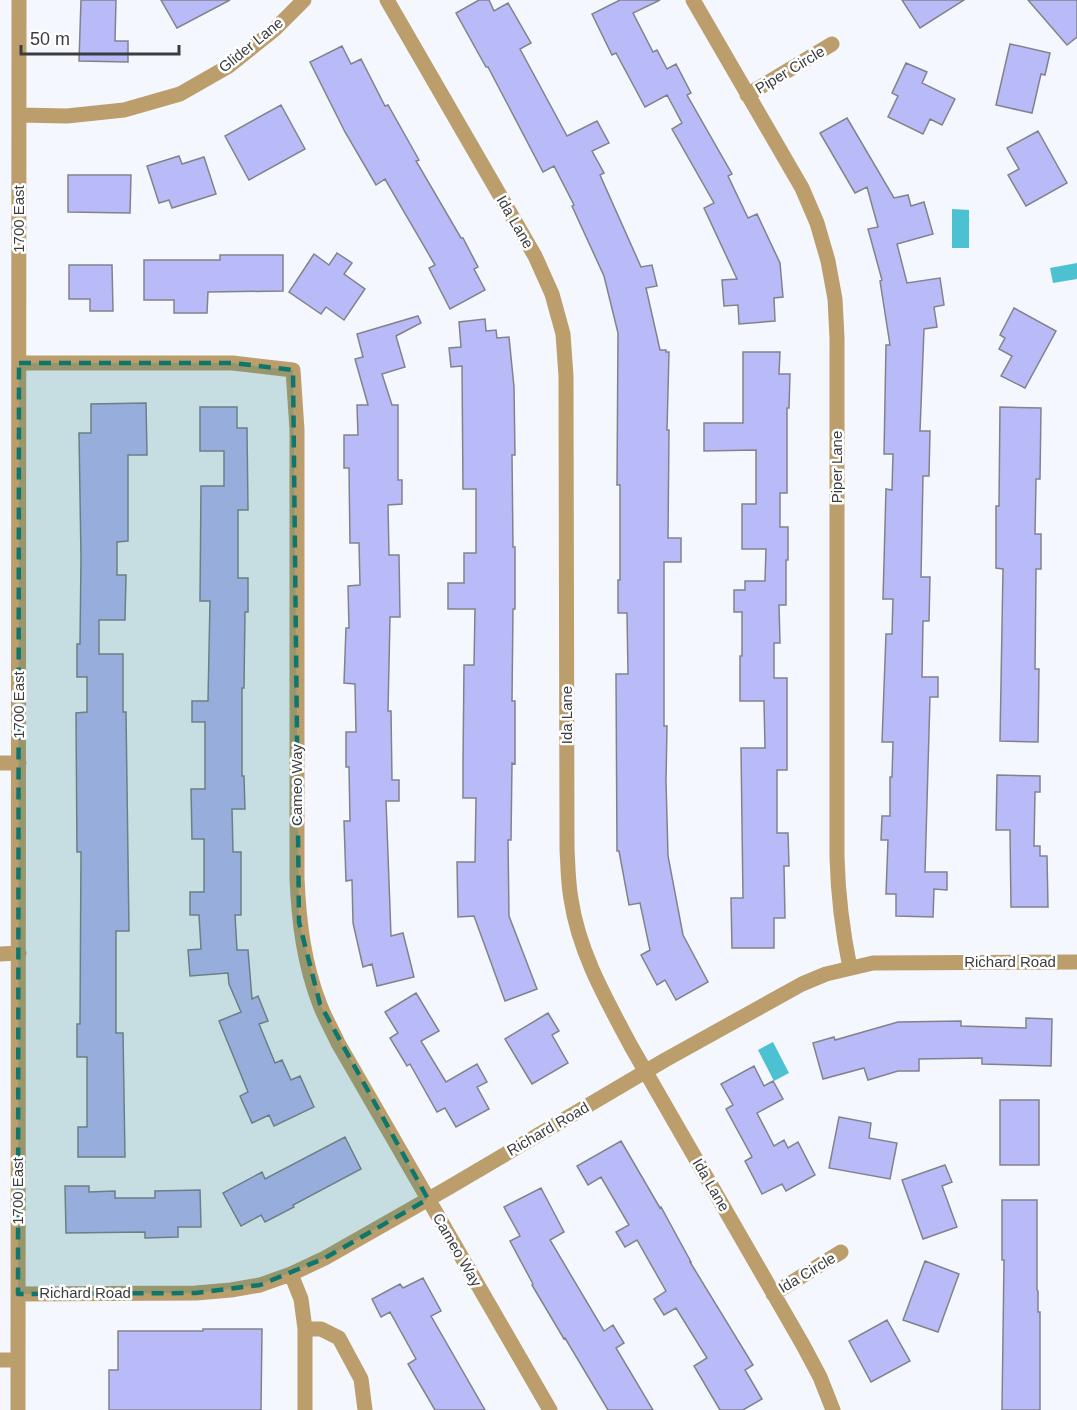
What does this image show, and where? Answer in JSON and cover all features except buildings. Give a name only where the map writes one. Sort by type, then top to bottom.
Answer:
[{"type":"street","name":"1700 East","points":[[18,1410],[19,0]]},
{"type":"street","name":"Glider Lane","points":[[19,115],[67,116],[124,110],[180,94],[229,66],[274,30],[303,0]]},
{"type":"street","name":"Ida Lane","points":[[387,0],[535,256],[552,294],[563,334],[566,376],[567,849],[570,899],[584,950],[605,998],[820,1377],[833,1410]]},
{"type":"street","name":"Piper Lane","points":[[693,0],[802,188],[818,224],[835,299],[837,338],[837,857],[838,896],[850,968]]},
{"type":"street","name":"Piper Circle","points":[[747,95],[832,44]]},
{"type":"street","name":"Cameo Way","points":[[19,363],[233,363],[292,370],[297,430],[297,879],[299,922],[307,963],[320,1004],[338,1043],[550,1410]]},
{"type":"street","points":[[0,763],[18,763]]},
{"type":"street","points":[[0,954],[18,952]]},
{"type":"street","name":"Richard Road","points":[[18,1294],[196,1293],[260,1285],[325,1258],[646,1071],[802,984],[826,974],[873,963],[1077,962]]},
{"type":"street","name":"Ida Circle","points":[[773,1294],[841,1252]]},
{"type":"street","points":[[291,1274],[301,1299],[305,1329],[305,1410]]},
{"type":"street","points":[[305,1329],[321,1329],[339,1338],[361,1379],[365,1410]]},
{"type":"street","points":[[0,1360],[18,1360]]},
{"type":"highlighted area","points":[[19,363],[233,363],[293,370],[299,922],[320,1004],[428,1199],[325,1258],[260,1285],[196,1293],[18,1294]]},
{"type":"water","points":[[952,209],[969,210],[969,248],[952,248]]},
{"type":"water","points":[[1077,263],[1077,279],[1053,283],[1050,268]]},
{"type":"water","points":[[773,1042],[789,1073],[774,1081],[758,1050]]}]
